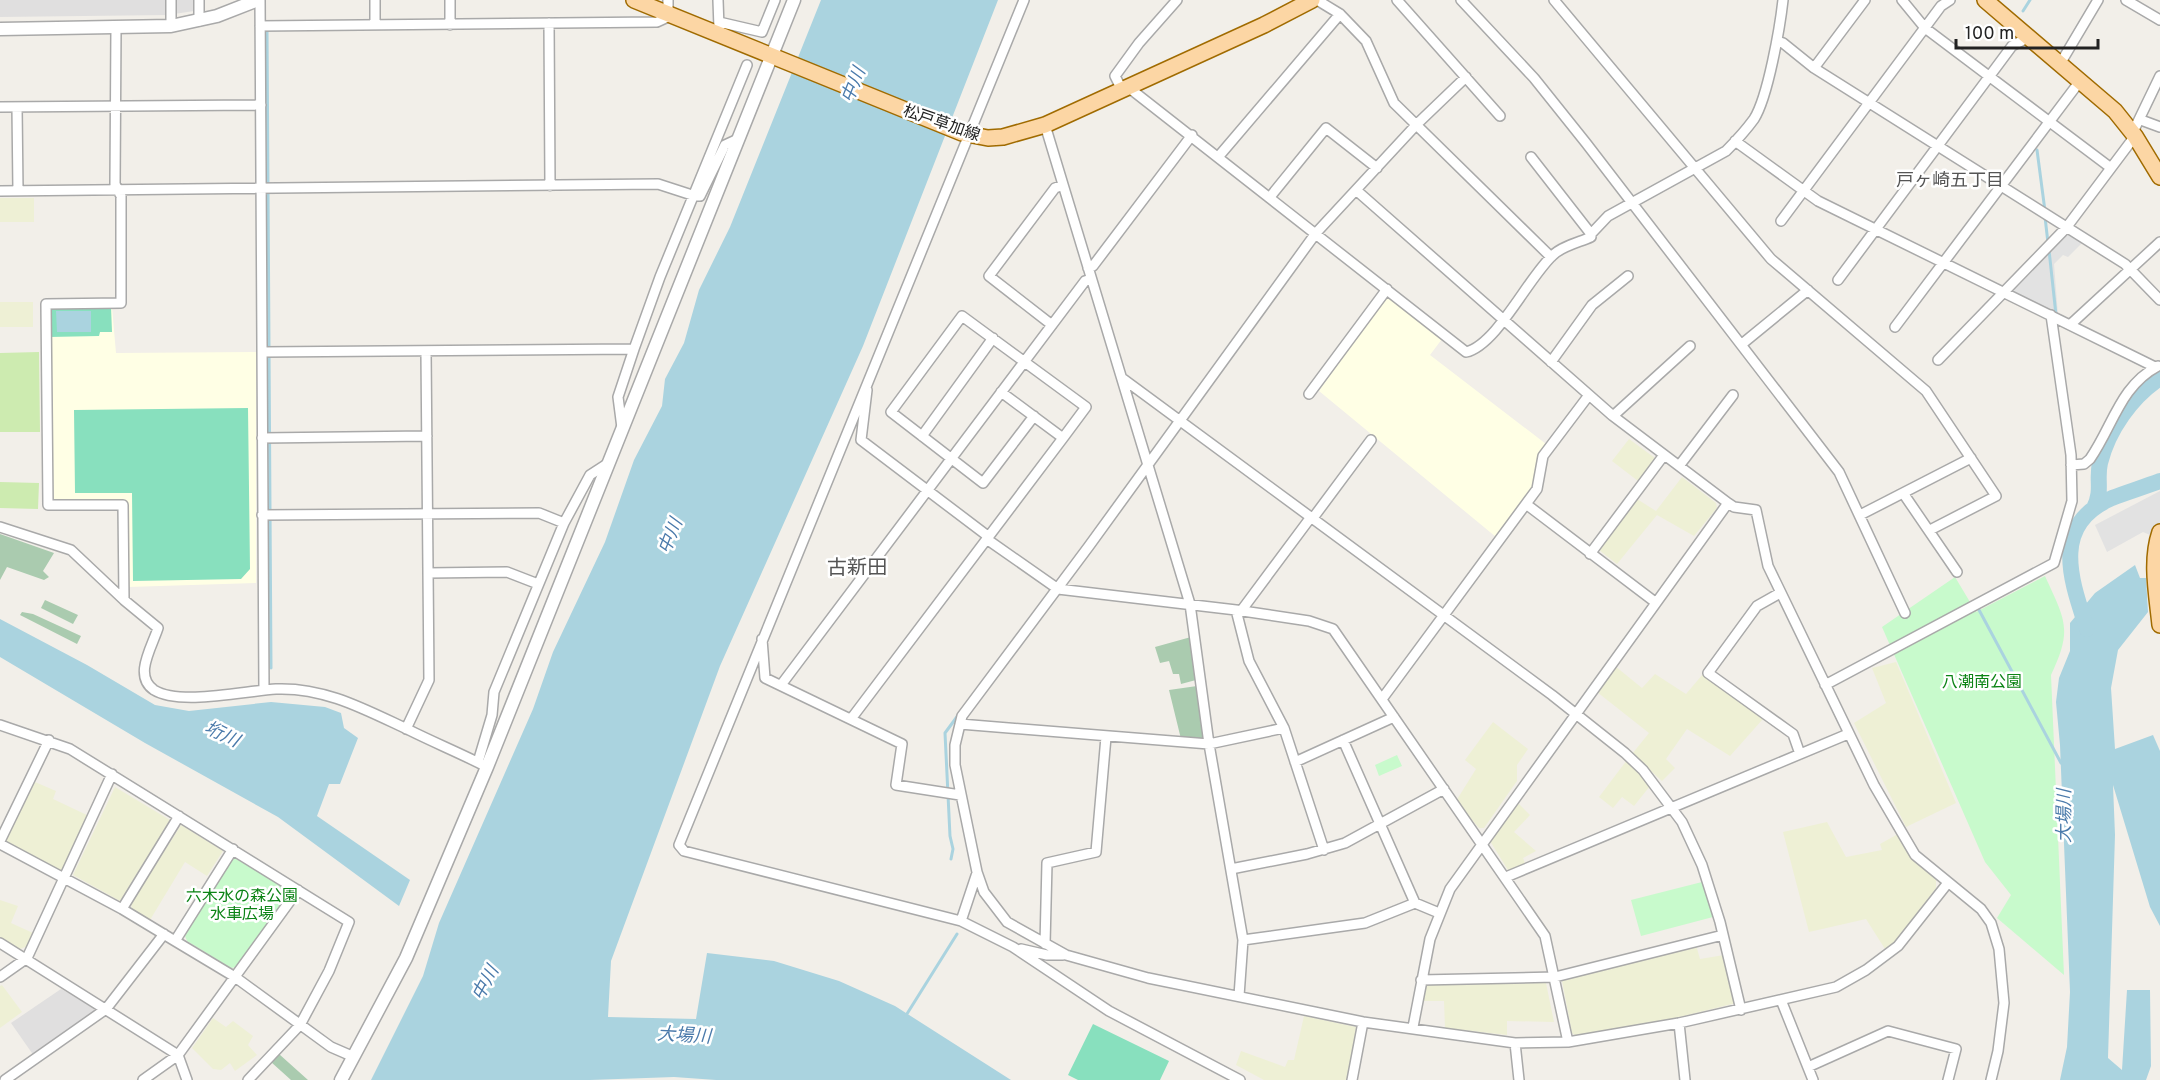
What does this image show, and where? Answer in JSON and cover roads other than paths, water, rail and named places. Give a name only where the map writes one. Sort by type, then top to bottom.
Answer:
[{"type":"main road","name":"松戸草加線","points":[[634,0],[668,7],[719,28],[775,57],[966,134],[1003,137],[1045,125],[1264,26],[1314,0]]},
{"type":"main road","points":[[1985,0],[2136,129],[2160,177]]},
{"type":"main road","points":[[2160,532],[2155,551],[2160,625]]},
{"type":"street","points":[[171,0],[171,26]]},
{"type":"street","points":[[199,0],[199,21]]},
{"type":"street","points":[[0,29],[171,26],[199,21],[259,0],[261,105],[266,188],[262,438],[264,690]]},
{"type":"street","points":[[375,0],[375,25]]},
{"type":"street","points":[[450,0],[450,25]]},
{"type":"street","points":[[718,0],[719,28],[762,32],[775,0]]},
{"type":"street","points":[[341,1080],[410,950],[738,140],[775,57],[794,0]]},
{"type":"street","points":[[1024,0],[966,134],[679,845],[681,848],[961,921],[1013,947],[1109,1011],[1240,1080]]},
{"type":"street","points":[[1178,0],[1139,43],[1115,76],[1125,88],[1192,135],[1466,352],[1474,348],[1503,320],[1551,256],[1591,237],[1591,234],[1608,216],[1726,151],[1756,113],[1777,41],[1783,0]]},
{"type":"street","points":[[1314,0],[1340,14],[1366,41],[1394,103],[1551,256]]},
{"type":"street","points":[[1397,0],[1500,116]]},
{"type":"street","points":[[1554,0],[1772,259],[1926,391],[1996,496],[1930,530]]},
{"type":"street","points":[[1814,68],[1865,0]]},
{"type":"street","points":[[1902,0],[1925,28],[2111,168]]},
{"type":"street","points":[[1781,221],[1941,6],[1950,0]]},
{"type":"street","points":[[2060,64],[2098,0]]},
{"type":"street","points":[[2126,0],[2160,20]]},
{"type":"street","points":[[1467,2],[1534,78],[1839,472],[1905,613]]},
{"type":"street","points":[[260,26],[657,22],[665,20],[668,7]]},
{"type":"street","points":[[1219,156],[1340,14]]},
{"type":"street","points":[[549,23],[550,186]]},
{"type":"street","points":[[116,27],[115,184],[121,196],[121,303],[46,304],[48,505],[123,505],[124,600]]},
{"type":"street","points":[[1838,280],[2012,46],[2027,38]]},
{"type":"street","points":[[1777,41],[1784,43],[1814,68],[2130,270],[2160,300]]},
{"type":"street","points":[[622,428],[618,397],[634,349],[664,267],[747,65]]},
{"type":"street","points":[[1938,360],[2066,228],[2111,168],[2136,129],[2160,76]]},
{"type":"street","points":[[1466,77],[1417,124],[1317,233],[1058,589],[962,716],[954,754],[960,795],[977,872],[984,892],[997,912],[1016,928],[1045,944],[1066,955],[1138,976],[1363,1022],[1515,1042],[1568,1042],[1679,1023],[1836,987],[1866,970],[1898,946],[1947,884]]},
{"type":"street","points":[[1895,327],[2080,81]]},
{"type":"street","points":[[0,107],[261,105]]},
{"type":"street","points":[[17,107],[18,191]]},
{"type":"street","points":[[1045,125],[1190,604],[1209,744],[1243,940],[1239,996]]},
{"type":"street","points":[[1270,198],[1326,128],[1377,168]]},
{"type":"street","points":[[2136,129],[2160,128]]},
{"type":"street","points":[[1088,267],[1094,266],[1192,135]]},
{"type":"street","points":[[0,191],[658,184],[700,196],[709,182],[725,145],[738,140]]},
{"type":"street","points":[[1735,141],[1818,201],[2158,366],[2141,378],[2117,405],[2090,459],[2084,464],[2071,465]]},
{"type":"street","points":[[1531,158],[1591,234]]},
{"type":"street","points":[[1052,325],[989,276],[1055,188],[1063,185]]},
{"type":"street","points":[[1356,190],[1613,416],[1734,507],[1756,510],[1768,566],[1780,593],[1848,734],[1909,847],[1947,884],[1981,909],[1991,923],[1999,949],[2004,1003],[1998,1051],[1991,1080]]},
{"type":"street","points":[[2071,324],[2160,242]]},
{"type":"street","points":[[1551,362],[1592,305],[1628,276]]},
{"type":"street","points":[[781,685],[1085,280],[1091,279]]},
{"type":"street","points":[[1309,394],[1387,289]]},
{"type":"street","points":[[1742,344],[1808,291]]},
{"type":"street","points":[[1825,685],[2050,567],[2072,501],[2071,465],[2051,315]]},
{"type":"street","points":[[851,719],[1086,407],[962,316],[891,412],[983,483],[1034,416]]},
{"type":"street","points":[[921,436],[993,338]]},
{"type":"street","points":[[1613,416],[1690,346]]},
{"type":"street","points":[[263,352],[634,349]]},
{"type":"street","points":[[406,729],[429,680],[426,352]]},
{"type":"street","points":[[1122,378],[1444,615],[1625,753],[1673,808],[1702,865],[1723,934],[1741,1010]]},
{"type":"street","points":[[866,385],[861,440],[1058,589],[1239,610],[1309,621],[1333,630],[1545,936],[1568,1042]]},
{"type":"street","points":[[1001,392],[1063,438]]},
{"type":"street","points":[[1382,699],[1537,489],[1543,456],[1589,395]]},
{"type":"street","points":[[1679,466],[1733,395]]},
{"type":"street","points":[[262,438],[427,436]]},
{"type":"street","points":[[1324,850],[1284,728],[1249,661],[1239,610],[1371,440]]},
{"type":"street","points":[[1590,554],[1664,455]]},
{"type":"street","points":[[1860,515],[1971,458]]},
{"type":"street","points":[[483,765],[494,692],[538,584],[564,522],[590,475],[607,464]]},
{"type":"street","points":[[1903,493],[1957,572]]},
{"type":"street","points":[[1413,1027],[1421,980],[1439,913],[1450,889],[1654,602],[1728,503]]},
{"type":"street","points":[[1526,504],[1654,602]]},
{"type":"street","points":[[262,515],[539,513],[564,522]]},
{"type":"street","points":[[0,527],[71,550],[124,600],[158,628],[143,673],[146,682],[154,690],[177,698],[264,690],[312,691],[351,704],[483,765]]},
{"type":"street","points":[[428,573],[507,572],[538,584]]},
{"type":"street","points":[[1780,593],[1757,606],[1708,673],[1792,734],[1800,754]]},
{"type":"street","points":[[762,637],[765,678],[902,744],[896,786],[960,795]]},
{"type":"street","points":[[1295,762],[1394,717]]},
{"type":"street","points":[[960,724],[1209,744],[1284,728]]},
{"type":"street","points":[[0,725],[49,740],[112,774],[349,922],[329,970],[300,1025],[248,1080]]},
{"type":"street","points":[[1506,877],[1848,734]]},
{"type":"street","points":[[1045,944],[1047,863],[1096,852],[1106,737]]},
{"type":"street","points":[[49,740],[0,843],[164,934],[235,977],[330,1047],[354,1057]]},
{"type":"street","points":[[1343,740],[1415,903],[1439,913]]},
{"type":"street","points":[[0,977],[27,958],[112,774]]},
{"type":"street","points":[[1231,869],[1324,850],[1345,843],[1444,789]]},
{"type":"street","points":[[122,909],[179,816]]},
{"type":"street","points":[[175,941],[232,849]]},
{"type":"street","points":[[961,921],[977,872]]},
{"type":"street","points":[[142,1080],[178,1055],[298,890]]},
{"type":"street","points":[[1243,940],[1365,923],[1415,903]]},
{"type":"street","points":[[5,1080],[106,1009],[164,934]]},
{"type":"street","points":[[1421,980],[1555,977],[1723,934]]},
{"type":"street","points":[[0,943],[178,1055],[187,1080]]},
{"type":"street","points":[[1013,947],[1047,955],[1066,955]]},
{"type":"street","points":[[1781,1000],[1813,1080]]},
{"type":"street","points":[[1352,1080],[1363,1022]]},
{"type":"street","points":[[1679,1023],[1685,1080]]},
{"type":"street","points":[[1808,1067],[1888,1031],[1956,1049],[1948,1080]]},
{"type":"street","points":[[1515,1042],[1519,1080]]},
{"type":"water","points":[[821,0],[998,0],[863,346],[720,666],[611,961],[608,1017],[696,1019],[707,953],[774,961],[839,981],[895,1006],[1011,1080],[716,1080],[674,1077],[590,1080],[371,1080],[423,976],[439,923],[533,709],[553,652],[605,542],[634,460],[662,406],[665,379],[684,343],[699,290],[730,227]]},
{"type":"water","points":[[56,311],[91,311],[91,332],[57,332]]},
{"type":"water","name":"大場川","points":[[2135,565],[2140,578],[2146,578],[2148,612],[2118,650],[2111,688],[2115,749],[2153,735],[2160,751],[2160,926],[2150,907],[2113,785],[2115,835],[2108,1058],[2122,1070],[2127,990],[2150,990],[2151,1066],[2146,1080],[2060,1080],[2067,1047],[2070,992],[2060,745],[2056,702],[2059,678],[2070,651],[2070,623],[2095,593]]},
{"type":"water","name":"垳川","points":[[0,619],[87,665],[155,705],[189,711],[271,702],[325,707],[341,713],[344,728],[358,738],[340,784],[329,784],[317,816],[410,880],[399,906],[278,817],[145,743],[0,657]]},
{"type":"waterway","points":[[2023,11],[2030,0]]},
{"type":"waterway","points":[[267,29],[271,668]]},
{"type":"waterway","points":[[2037,150],[2045,211]]},
{"type":"waterway","points":[[2045,217],[2048,243]]},
{"type":"waterway","points":[[2049,250],[2056,315]]},
{"type":"waterway","points":[[2094,508],[2099,490],[2100,463],[2115,426],[2140,394],[2160,378]]},
{"type":"waterway","points":[[2087,629],[2075,592],[2070,555],[2073,538],[2080,523],[2092,509],[2112,498],[2160,481]]},
{"type":"waterway","points":[[1978,608],[2061,763]]},
{"type":"waterway","points":[[951,859],[953,849],[950,836],[945,733],[959,714]]},
{"type":"waterway","points":[[905,1017],[957,934]]},
{"type":"district","name":"戸ヶ崎五丁目","points":[[1950,180]]},
{"type":"district","name":"古新田","points":[[857,567]]},
{"type":"water label","name":"中川","points":[[853,85]]},
{"type":"water label","name":"中川","points":[[670,536]]},
{"type":"water label","name":"中川","points":[[485,983]]},
{"type":"park label","name":"八潮南公園","points":[[1982,681]]},
{"type":"park label","name":"六木水の森公園 水車広場","points":[[242,904]]}]
